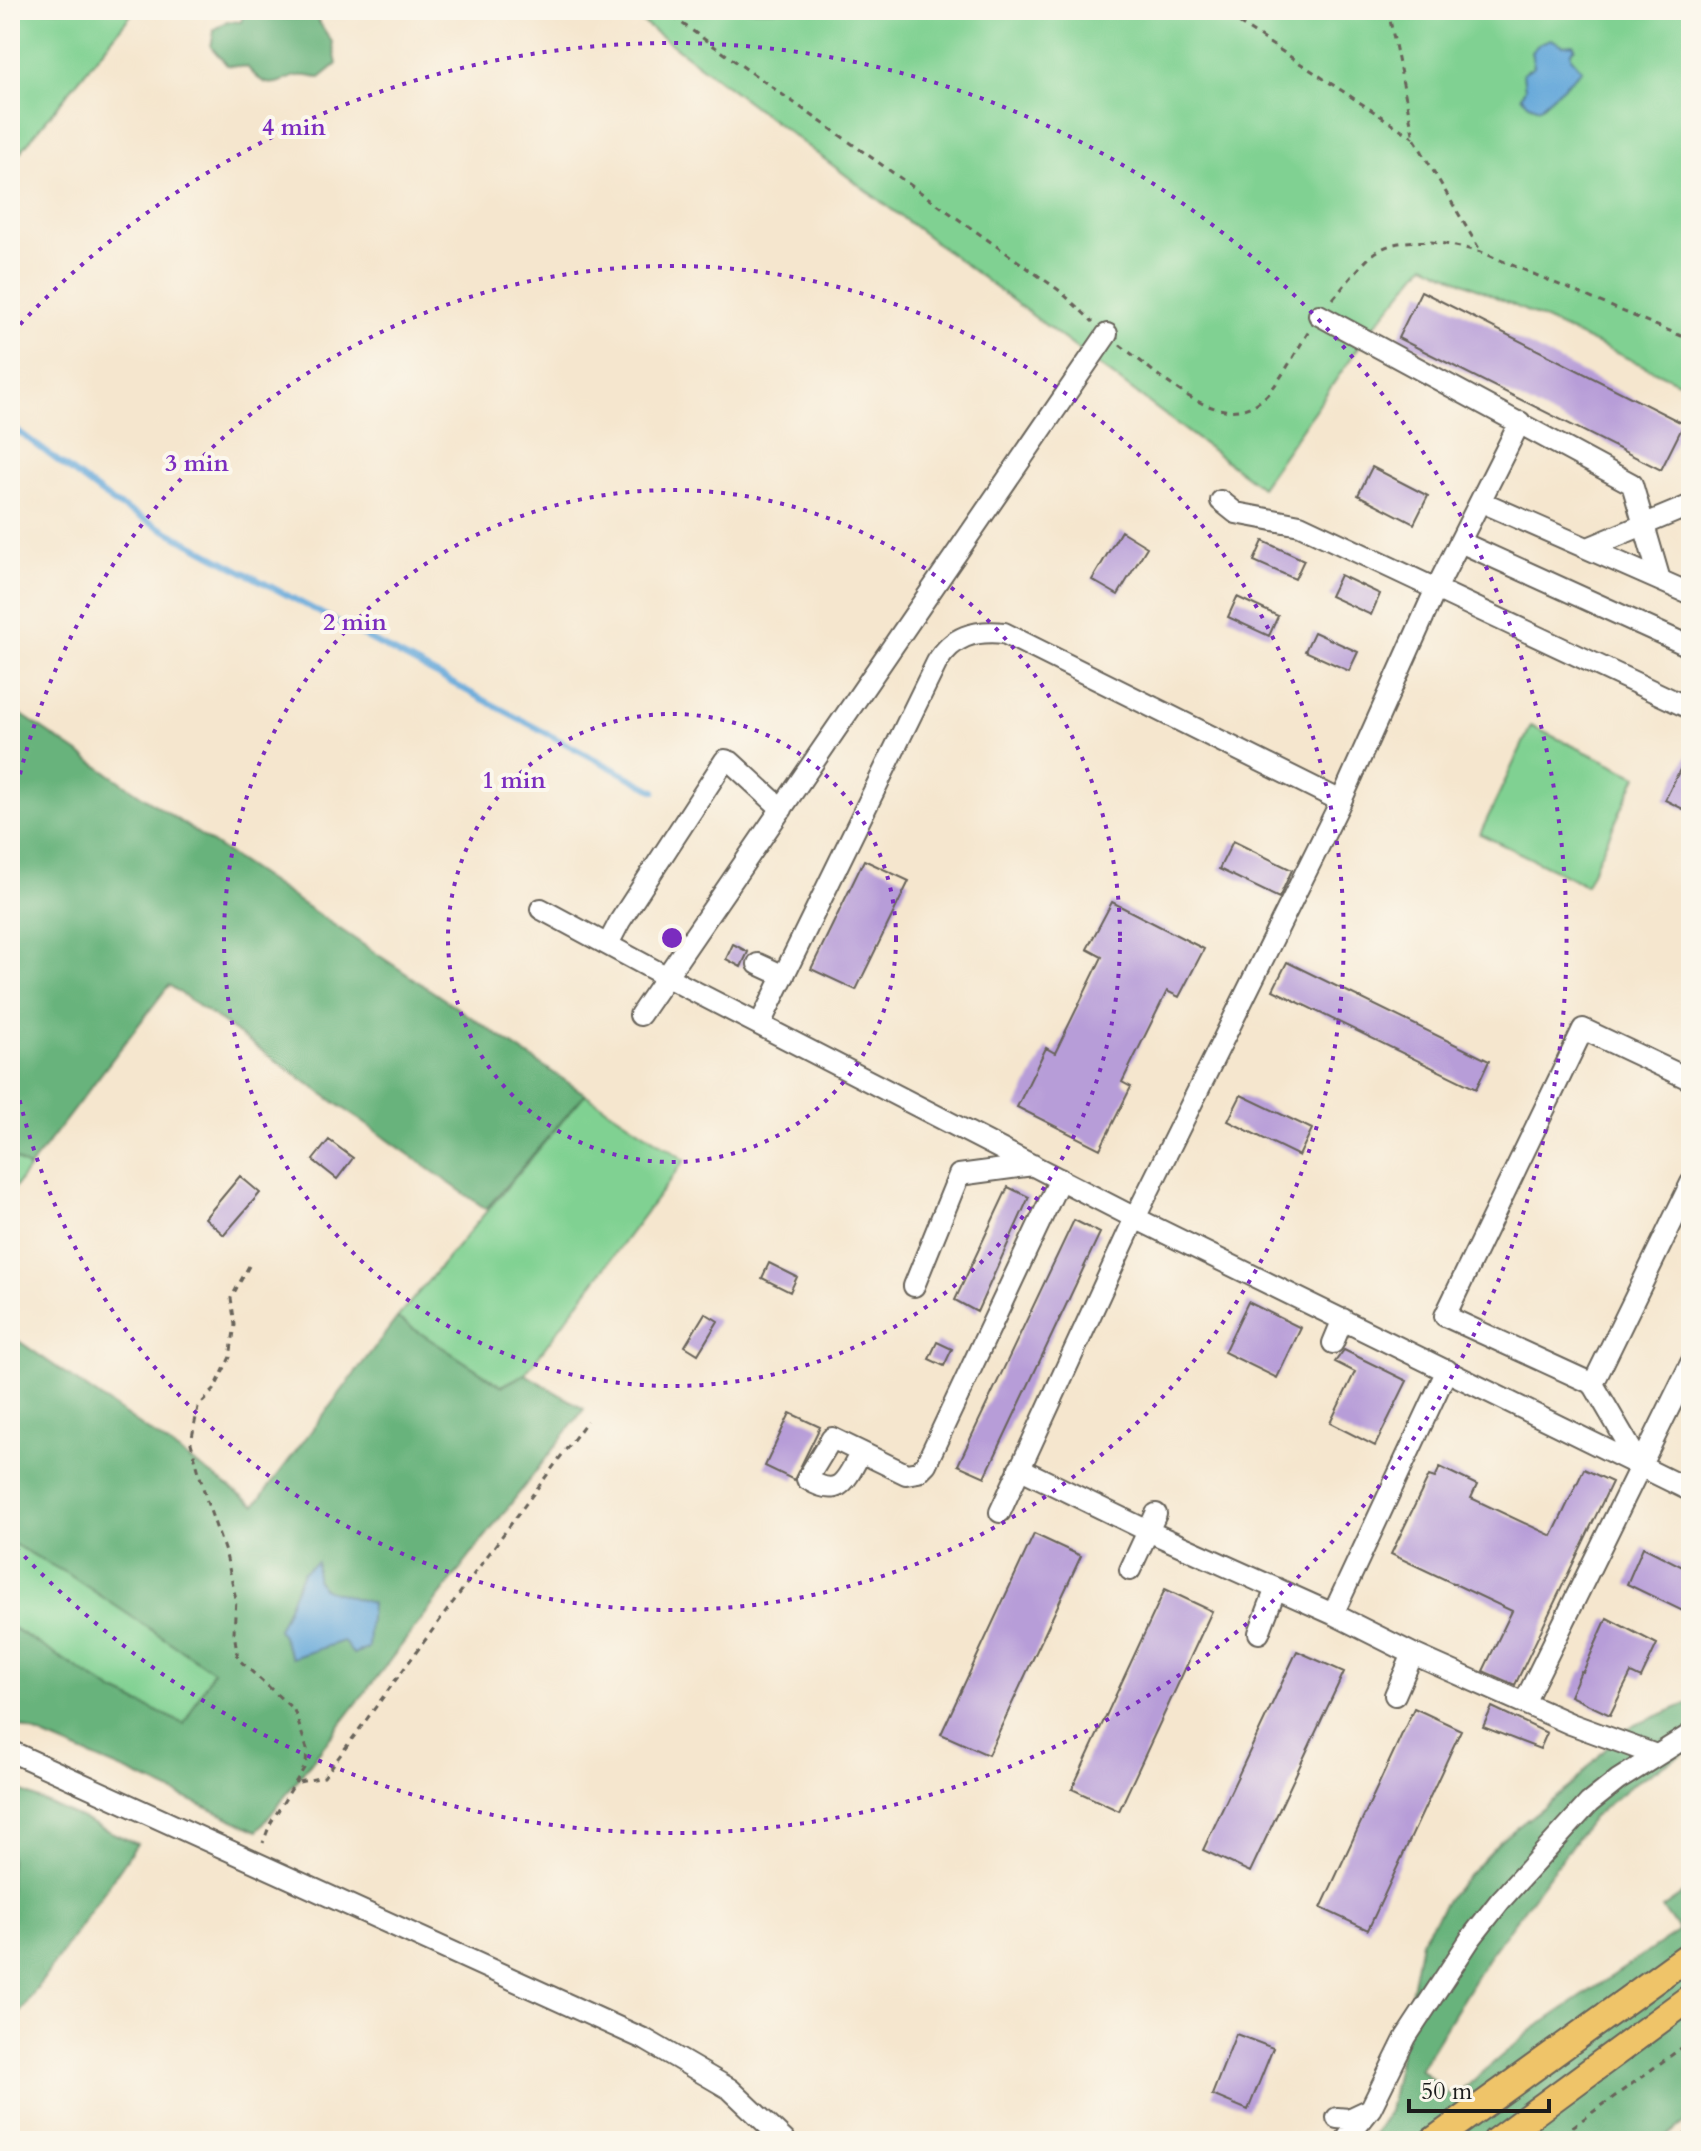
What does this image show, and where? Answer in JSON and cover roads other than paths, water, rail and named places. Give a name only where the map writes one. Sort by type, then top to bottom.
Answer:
[{"type":"main road","points":[[1433,2141],[1691,1954]]},
{"type":"main road","points":[[1496,2141],[1691,1997]]},
{"type":"street","points":[[1319,315],[1632,484],[1660,580]]},
{"type":"street","points":[[640,1015],[1107,334]]},
{"type":"street","points":[[1000,1512],[1019,1468],[1117,1282],[1135,1218],[1341,801],[1435,591],[1520,422]]},
{"type":"street","points":[[1221,501],[1236,513],[1300,525],[1691,709]]},
{"type":"street","points":[[1482,502],[1691,594]]},
{"type":"street","points":[[1588,548],[1691,505]]},
{"type":"street","points":[[1460,542],[1691,647]]},
{"type":"street","points":[[755,1045],[784,976],[937,662],[946,648],[959,638],[973,633],[1004,633],[1341,801]]},
{"type":"street","points":[[608,944],[627,908],[725,760],[782,809]]},
{"type":"street","points":[[541,909],[1135,1218],[1691,1491]]},
{"type":"street","points":[[758,964],[784,976]]},
{"type":"street","points":[[1641,1466],[1593,1384],[1445,1316],[1583,1029],[1691,1080]]},
{"type":"street","points":[[914,1286],[959,1175],[1033,1165]]},
{"type":"street","points":[[861,1452],[906,1474],[918,1472],[926,1464],[1060,1179]]},
{"type":"street","points":[[1593,1384],[1691,1183]]},
{"type":"street","points":[[1333,1343],[1343,1319]]},
{"type":"street","points":[[1524,1703],[1691,1363]]},
{"type":"street","points":[[1333,1614],[1447,1370]]},
{"type":"street","points":[[1019,1468],[1152,1522],[1276,1588],[1413,1654],[1571,1724],[1656,1755]]},
{"type":"street","points":[[1130,1570],[1152,1522]]},
{"type":"street","points":[[1259,1633],[1276,1588]]},
{"type":"street","points":[[1395,1695],[1413,1654]]},
{"type":"street","points":[[1345,2141],[1371,2108],[1406,2037],[1471,1938],[1500,1901],[1589,1803],[1691,1734]]},
{"type":"street","points":[[10,1751],[646,2040],[730,2089],[785,2141]]},
{"type":"street","points":[[1337,2118],[1349,2119],[1371,2108]]},
{"type":"water","points":[[1551,39],[1563,45],[1573,44],[1575,47],[1571,57],[1582,70],[1539,108],[1521,96],[1525,89],[1523,73],[1534,66],[1531,52],[1540,43]]},
{"type":"water","points":[[317,1562],[316,1579],[324,1589],[371,1603],[368,1648],[353,1654],[343,1641],[292,1658],[278,1629],[303,1572]]},
{"type":"waterway","points":[[10,425],[114,503],[655,791]]},
{"type":"railway","points":[[1679,2141],[1691,2132]]}]
